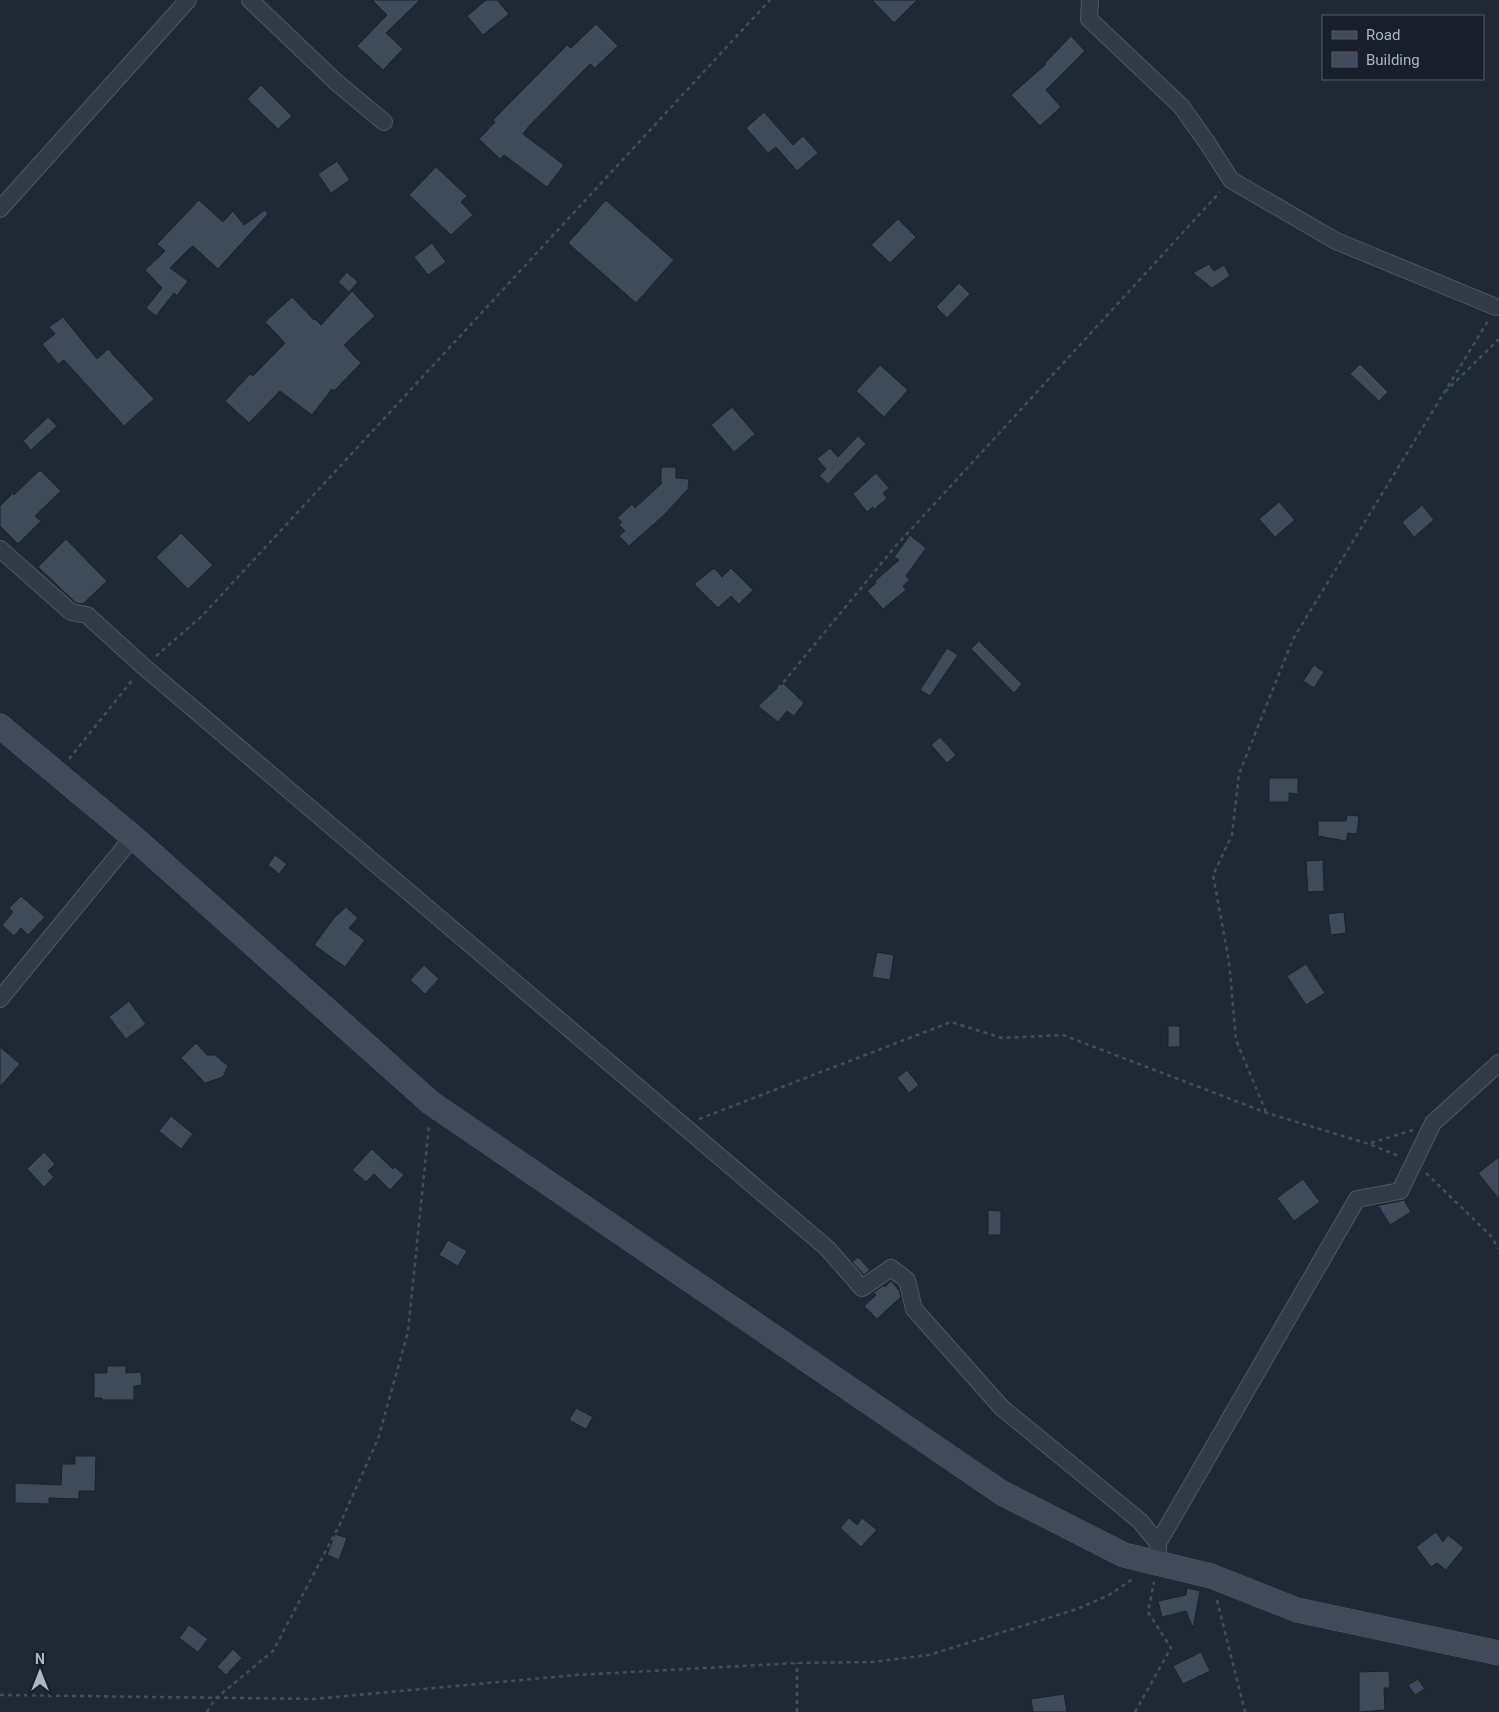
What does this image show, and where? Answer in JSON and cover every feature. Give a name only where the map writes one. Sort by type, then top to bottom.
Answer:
[{"type":"street","points":[[0,209],[188,0]]},
{"type":"street","points":[[250,0],[336,82],[384,122]]},
{"type":"street","points":[[1090,0],[1089,19],[1181,106],[1231,180],[1336,241],[1496,307]]},
{"type":"street","points":[[0,549],[71,612],[87,615],[143,666],[827,1248],[862,1288],[890,1268],[906,1280],[914,1309],[1002,1408],[1140,1521],[1158,1553]]},
{"type":"street","points":[[0,726],[133,837],[431,1103],[1002,1493],[1124,1555],[1158,1553],[1297,1610],[1499,1654]]},
{"type":"street","points":[[0,999],[133,837]]},
{"type":"street","points":[[1158,1553],[1357,1199],[1400,1191],[1433,1123],[1499,1063]]},
{"type":"path","points":[[57,774],[143,666],[202,616],[770,0]]},
{"type":"path","points":[[768,701],[894,548],[1231,180]]},
{"type":"path","points":[[682,1126],[952,1022],[1002,1038],[1063,1035],[1267,1113],[1236,1040],[1229,960],[1213,875],[1232,835],[1239,774],[1293,639],[1496,307]]},
{"type":"path","points":[[1442,395],[1499,340]]},
{"type":"path","points":[[207,1712],[216,1699],[273,1651],[339,1526],[378,1438],[408,1332],[431,1103]]},
{"type":"path","points":[[1370,1144],[1433,1123]]},
{"type":"path","points":[[0,1695],[313,1700],[576,1675],[797,1663],[872,1662],[929,1655],[1077,1609],[1109,1595],[1158,1553]]},
{"type":"path","points":[[1135,1712],[1171,1648],[1148,1612],[1158,1553]]},
{"type":"path","points":[[1211,1576],[1245,1712]]},
{"type":"path","points":[[797,1663],[797,1712]]},
{"type":"building","points":[[372,0],[420,0],[386,33],[403,49],[383,70],[357,46],[387,15]]},
{"type":"building","points":[[486,0],[497,0],[509,14],[483,35],[467,16]]},
{"type":"building","points":[[872,0],[917,0],[894,23]]},
{"type":"building","points":[[596,24],[618,46],[595,68],[590,64],[523,134],[564,165],[547,187],[504,155],[500,159],[479,139],[495,122],[493,120],[567,45],[571,48]]},
{"type":"building","points":[[1071,36],[1085,51],[1046,90],[1061,107],[1040,126],[1011,95],[1046,64]]},
{"type":"building","points":[[261,85],[292,116],[278,129],[247,99]]},
{"type":"building","points":[[764,112],[793,145],[803,136],[818,153],[797,171],[776,147],[768,153],[746,128]]},
{"type":"building","points":[[337,161],[350,180],[331,193],[318,174]]},
{"type":"building","points":[[436,167],[467,196],[461,202],[473,215],[451,235],[409,195]]},
{"type":"building","points":[[199,200],[223,222],[233,211],[244,225],[265,210],[268,214],[218,269],[193,246],[189,249],[170,268],[188,281],[177,296],[174,293],[156,316],[146,308],[162,288],[145,270],[165,251],[157,244]]},
{"type":"building","points":[[606,200],[674,260],[636,303],[568,243]]},
{"type":"building","points":[[898,219],[916,237],[890,263],[871,245]]},
{"type":"building","points":[[432,243],[446,262],[428,275],[414,257]]},
{"type":"building","points":[[1209,264],[1214,271],[1224,265],[1230,276],[1212,288],[1193,273]]},
{"type":"building","points":[[347,272],[358,282],[349,292],[338,282]]},
{"type":"building","points":[[959,283],[970,294],[947,318],[936,307]]},
{"type":"building","points":[[352,291],[375,316],[344,345],[361,363],[334,391],[332,389],[312,415],[280,391],[249,423],[225,401],[250,374],[253,376],[285,343],[265,322],[292,297],[321,325]]},
{"type":"building","points":[[63,317],[97,359],[108,349],[154,399],[124,426],[64,360],[58,364],[42,344],[55,334],[49,327]]},
{"type":"building","points":[[1360,364],[1388,392],[1379,401],[1350,374]]},
{"type":"building","points":[[880,365],[908,390],[884,417],[856,391]]},
{"type":"building","points":[[732,407],[755,434],[734,452],[711,425]]},
{"type":"building","points":[[48,417],[57,426],[31,450],[23,441]]},
{"type":"building","points":[[858,436],[866,444],[828,484],[819,476],[826,469],[817,459],[830,448],[838,457]]},
{"type":"building","points":[[661,467],[676,467],[676,478],[689,479],[688,489],[664,515],[629,546],[619,536],[625,531],[619,525],[622,522],[617,518],[632,504],[635,508],[661,484]]},
{"type":"building","points":[[40,470],[61,491],[35,516],[41,521],[18,544],[0,526],[0,506]]},
{"type":"building","points":[[876,473],[889,488],[883,493],[887,498],[874,510],[873,507],[867,512],[853,494]]},
{"type":"building","points":[[1279,502],[1295,520],[1275,537],[1259,519]]},
{"type":"building","points":[[1422,505],[1434,520],[1414,537],[1402,522]]},
{"type":"building","points":[[181,533],[213,565],[188,589],[156,557]]},
{"type":"building","points":[[910,535],[926,548],[906,576],[910,580],[903,586],[906,590],[883,609],[867,591],[876,583],[875,581],[899,560],[894,557]]},
{"type":"building","points":[[66,539],[107,581],[83,604],[76,603],[38,567]]},
{"type":"building","points":[[714,568],[722,577],[731,568],[753,590],[739,604],[731,596],[718,608],[694,584]]},
{"type":"building","points":[[979,641],[1022,684],[1014,693],[971,649]]},
{"type":"building","points":[[947,648],[958,655],[930,696],[920,690]]},
{"type":"building","points":[[1314,665],[1324,672],[1314,688],[1303,681]]},
{"type":"building","points":[[783,683],[804,703],[794,716],[787,711],[778,722],[758,706]]},
{"type":"building","points":[[940,737],[956,755],[947,763],[931,745]]},
{"type":"building","points":[[1269,778],[1298,778],[1298,794],[1289,793],[1289,802],[1269,802]]},
{"type":"building","points":[[1347,815],[1359,816],[1357,834],[1348,833],[1346,841],[1318,836],[1318,821],[1346,821]]},
{"type":"building","points":[[275,855],[287,864],[279,874],[268,865]]},
{"type":"building","points":[[1323,860],[1324,891],[1308,892],[1306,861]]},
{"type":"building","points":[[21,896],[45,917],[28,935],[21,928],[14,936],[2,925],[13,912],[9,908]]},
{"type":"building","points":[[346,907],[358,918],[349,928],[365,940],[345,967],[314,945],[334,918]]},
{"type":"building","points":[[1344,912],[1346,933],[1331,935],[1328,914]]},
{"type":"building","points":[[877,952],[894,955],[890,980],[872,977]]},
{"type":"building","points":[[1306,964],[1325,993],[1306,1005],[1287,976]]},
{"type":"building","points":[[424,965],[439,979],[425,994],[410,980]]},
{"type":"building","points":[[129,1001],[146,1024],[126,1039],[109,1017]]},
{"type":"building","points":[[1168,1026],[1180,1026],[1180,1047],[1168,1047]]},
{"type":"building","points":[[196,1043],[207,1055],[215,1055],[228,1066],[223,1077],[205,1083],[181,1058]]},
{"type":"building","points":[[0,1047],[20,1064],[0,1087]]},
{"type":"building","points":[[907,1070],[919,1085],[909,1093],[897,1078]]},
{"type":"building","points":[[171,1116],[193,1134],[181,1149],[159,1131]]},
{"type":"building","points":[[372,1149],[393,1169],[395,1167],[404,1175],[390,1190],[374,1174],[366,1182],[352,1170]]},
{"type":"building","points":[[44,1152],[55,1164],[48,1171],[54,1177],[44,1187],[27,1169]]},
{"type":"building","points":[[1499,1157],[1499,1199],[1478,1173]]},
{"type":"building","points":[[1303,1179],[1320,1202],[1294,1221],[1277,1198]]},
{"type":"building","points":[[1404,1200],[1411,1212],[1390,1225],[1379,1207],[1376,1206]]},
{"type":"building","points":[[988,1210],[1001,1211],[1001,1235],[988,1235]]},
{"type":"building","points":[[448,1240],[467,1251],[458,1266],[439,1255]]},
{"type":"building","points":[[858,1257],[870,1270],[864,1275],[852,1262]]},
{"type":"building","points":[[891,1281],[899,1290],[901,1297],[877,1319],[864,1306],[876,1295],[873,1293],[884,1285],[885,1287]]},
{"type":"building","points":[[107,1366],[126,1366],[126,1373],[141,1372],[142,1385],[134,1386],[134,1400],[102,1400],[102,1398],[94,1398],[94,1373],[107,1373]]},
{"type":"building","points":[[576,1408],[593,1417],[586,1429],[569,1420]]},
{"type":"building","points":[[75,1456],[96,1456],[95,1491],[79,1491],[79,1499],[49,1498],[49,1504],[15,1503],[15,1483],[61,1485],[62,1464],[75,1464]]},
{"type":"building","points":[[849,1518],[857,1525],[862,1518],[877,1530],[861,1547],[840,1528]]},
{"type":"building","points":[[1436,1532],[1443,1542],[1448,1535],[1464,1548],[1446,1570],[1437,1563],[1431,1567],[1416,1547]]},
{"type":"building","points":[[335,1534],[347,1538],[339,1560],[327,1555]]},
{"type":"building","points":[[1187,1588],[1200,1591],[1193,1628],[1186,1611],[1162,1617],[1158,1601],[1186,1595]]},
{"type":"building","points":[[189,1625],[208,1639],[198,1652],[179,1638]]},
{"type":"building","points":[[233,1649],[242,1658],[226,1675],[217,1667]]},
{"type":"building","points":[[1201,1652],[1210,1671],[1183,1684],[1173,1666]]},
{"type":"building","points":[[1389,1671],[1390,1688],[1384,1688],[1385,1710],[1359,1712],[1359,1672]]},
{"type":"building","points":[[1418,1679],[1425,1689],[1415,1695],[1408,1685]]},
{"type":"building","points":[[1064,1694],[1067,1712],[1033,1712],[1031,1699]]}]
